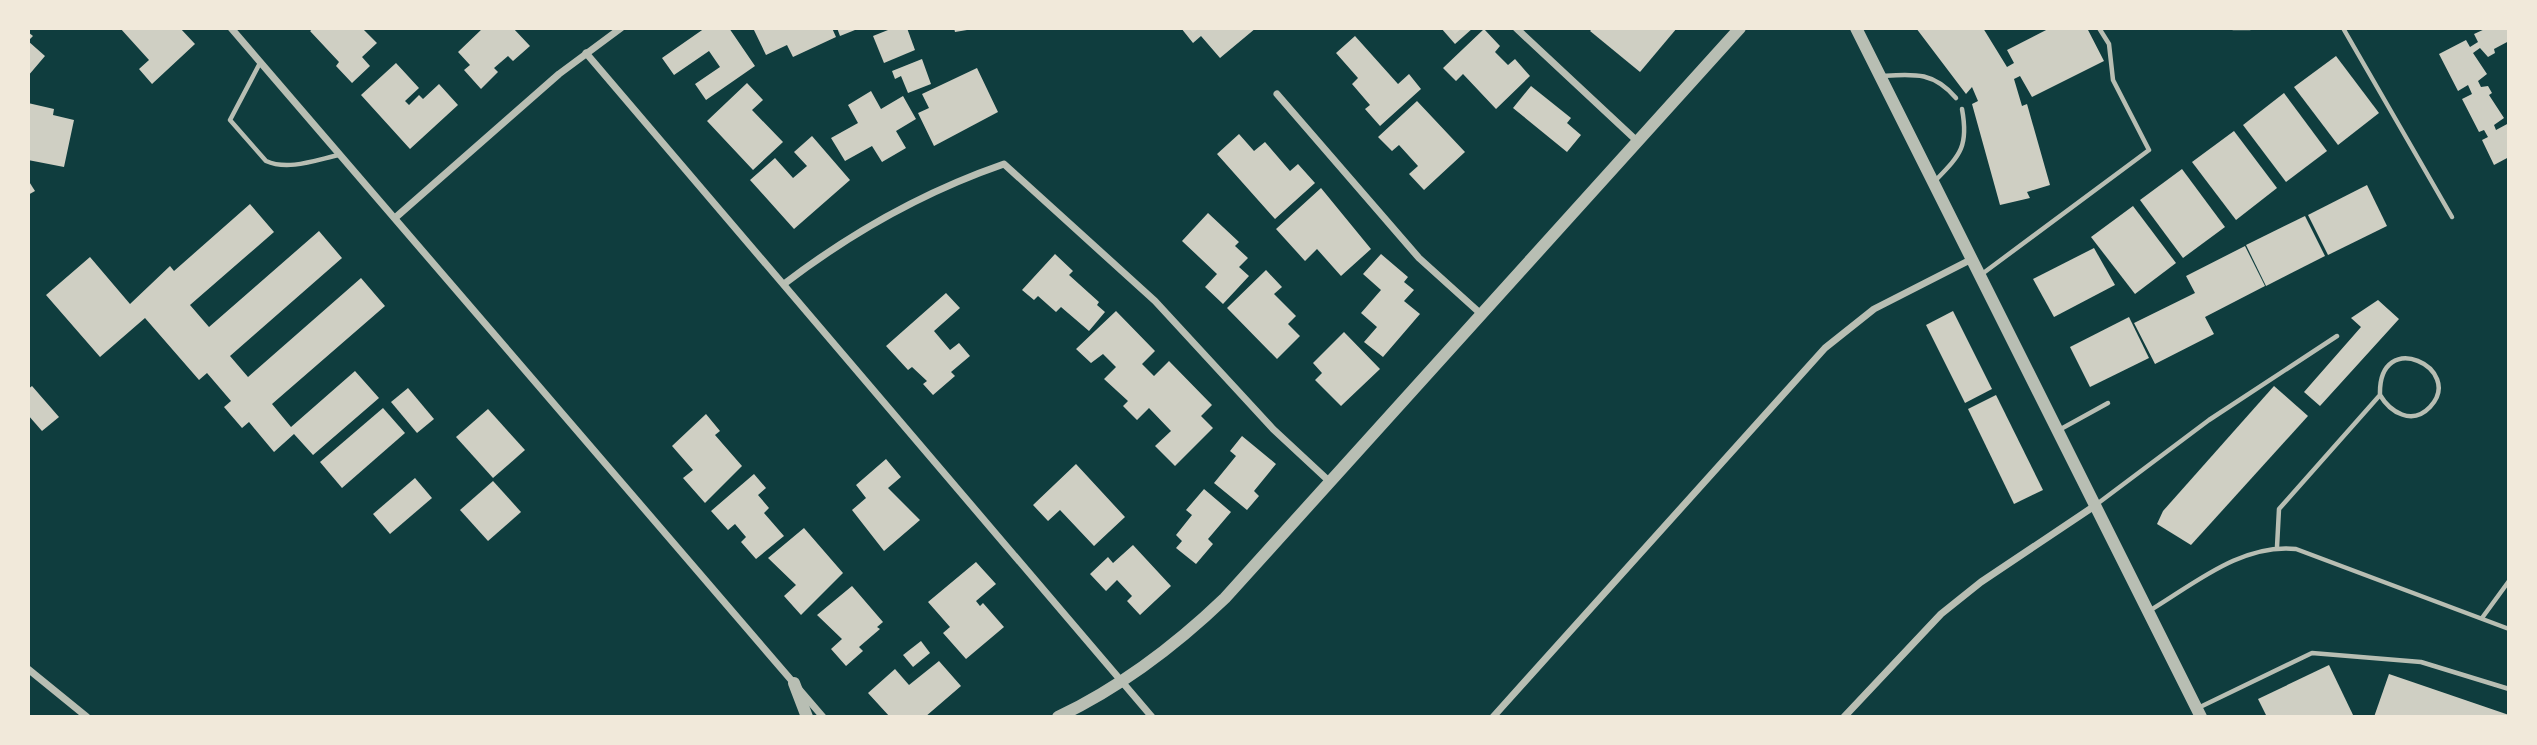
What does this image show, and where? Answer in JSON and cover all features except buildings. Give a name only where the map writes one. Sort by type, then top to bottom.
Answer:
[{"type":"street","points":[[231,28],[823,717]]},
{"type":"street","points":[[395,218],[586,53],[621,28]]},
{"type":"street","points":[[1516,28],[1637,141]]},
{"type":"street","points":[[1058,717],[1122,682],[1183,638],[1225,598],[1740,28]]},
{"type":"street","points":[[1856,28],[2199,713]]},
{"type":"street","points":[[586,53],[1153,717]]},
{"type":"street","points":[[1277,94],[1419,258],[1481,314]]},
{"type":"street","points":[[783,284],[863,227],[912,201],[1004,164],[1148,295],[1273,429],[1331,482]]},
{"type":"street","points":[[1493,717],[1825,348],[1874,309],[1972,259]]},
{"type":"street","points":[[1844,717],[1941,614],[1980,582],[2096,505]]},
{"type":"street","points":[[28,668],[87,717]]},
{"type":"street","points":[[794,683],[807,717]]},
{"type":"lane","points":[[1980,276],[2149,150],[2113,79],[2109,44],[2099,28]]},
{"type":"lane","points":[[2233,28],[2250,28]]},
{"type":"lane","points":[[2343,28],[2452,216]]},
{"type":"lane","points":[[260,62],[230,120],[266,160],[273,164],[291,165],[340,155]]},
{"type":"lane","points":[[1880,76],[1922,74],[1948,89],[1956,98]]},
{"type":"lane","points":[[1934,183],[1961,154],[1966,131],[1962,109]]},
{"type":"lane","points":[[2096,505],[2209,420],[2337,335]]},
{"type":"lane","points":[[2277,547],[2279,509],[2380,395],[2380,380],[2387,367],[2400,359],[2416,358],[2429,366],[2437,379],[2434,401],[2417,415],[2401,416],[2388,408],[2380,395]]},
{"type":"lane","points":[[2058,430],[2108,403]]},
{"type":"lane","points":[[2149,612],[2239,557],[2277,547],[2296,549],[2509,629]]},
{"type":"lane","points":[[2482,618],[2509,581]]},
{"type":"lane","points":[[2199,713],[2312,653],[2421,662],[2509,689]]}]
